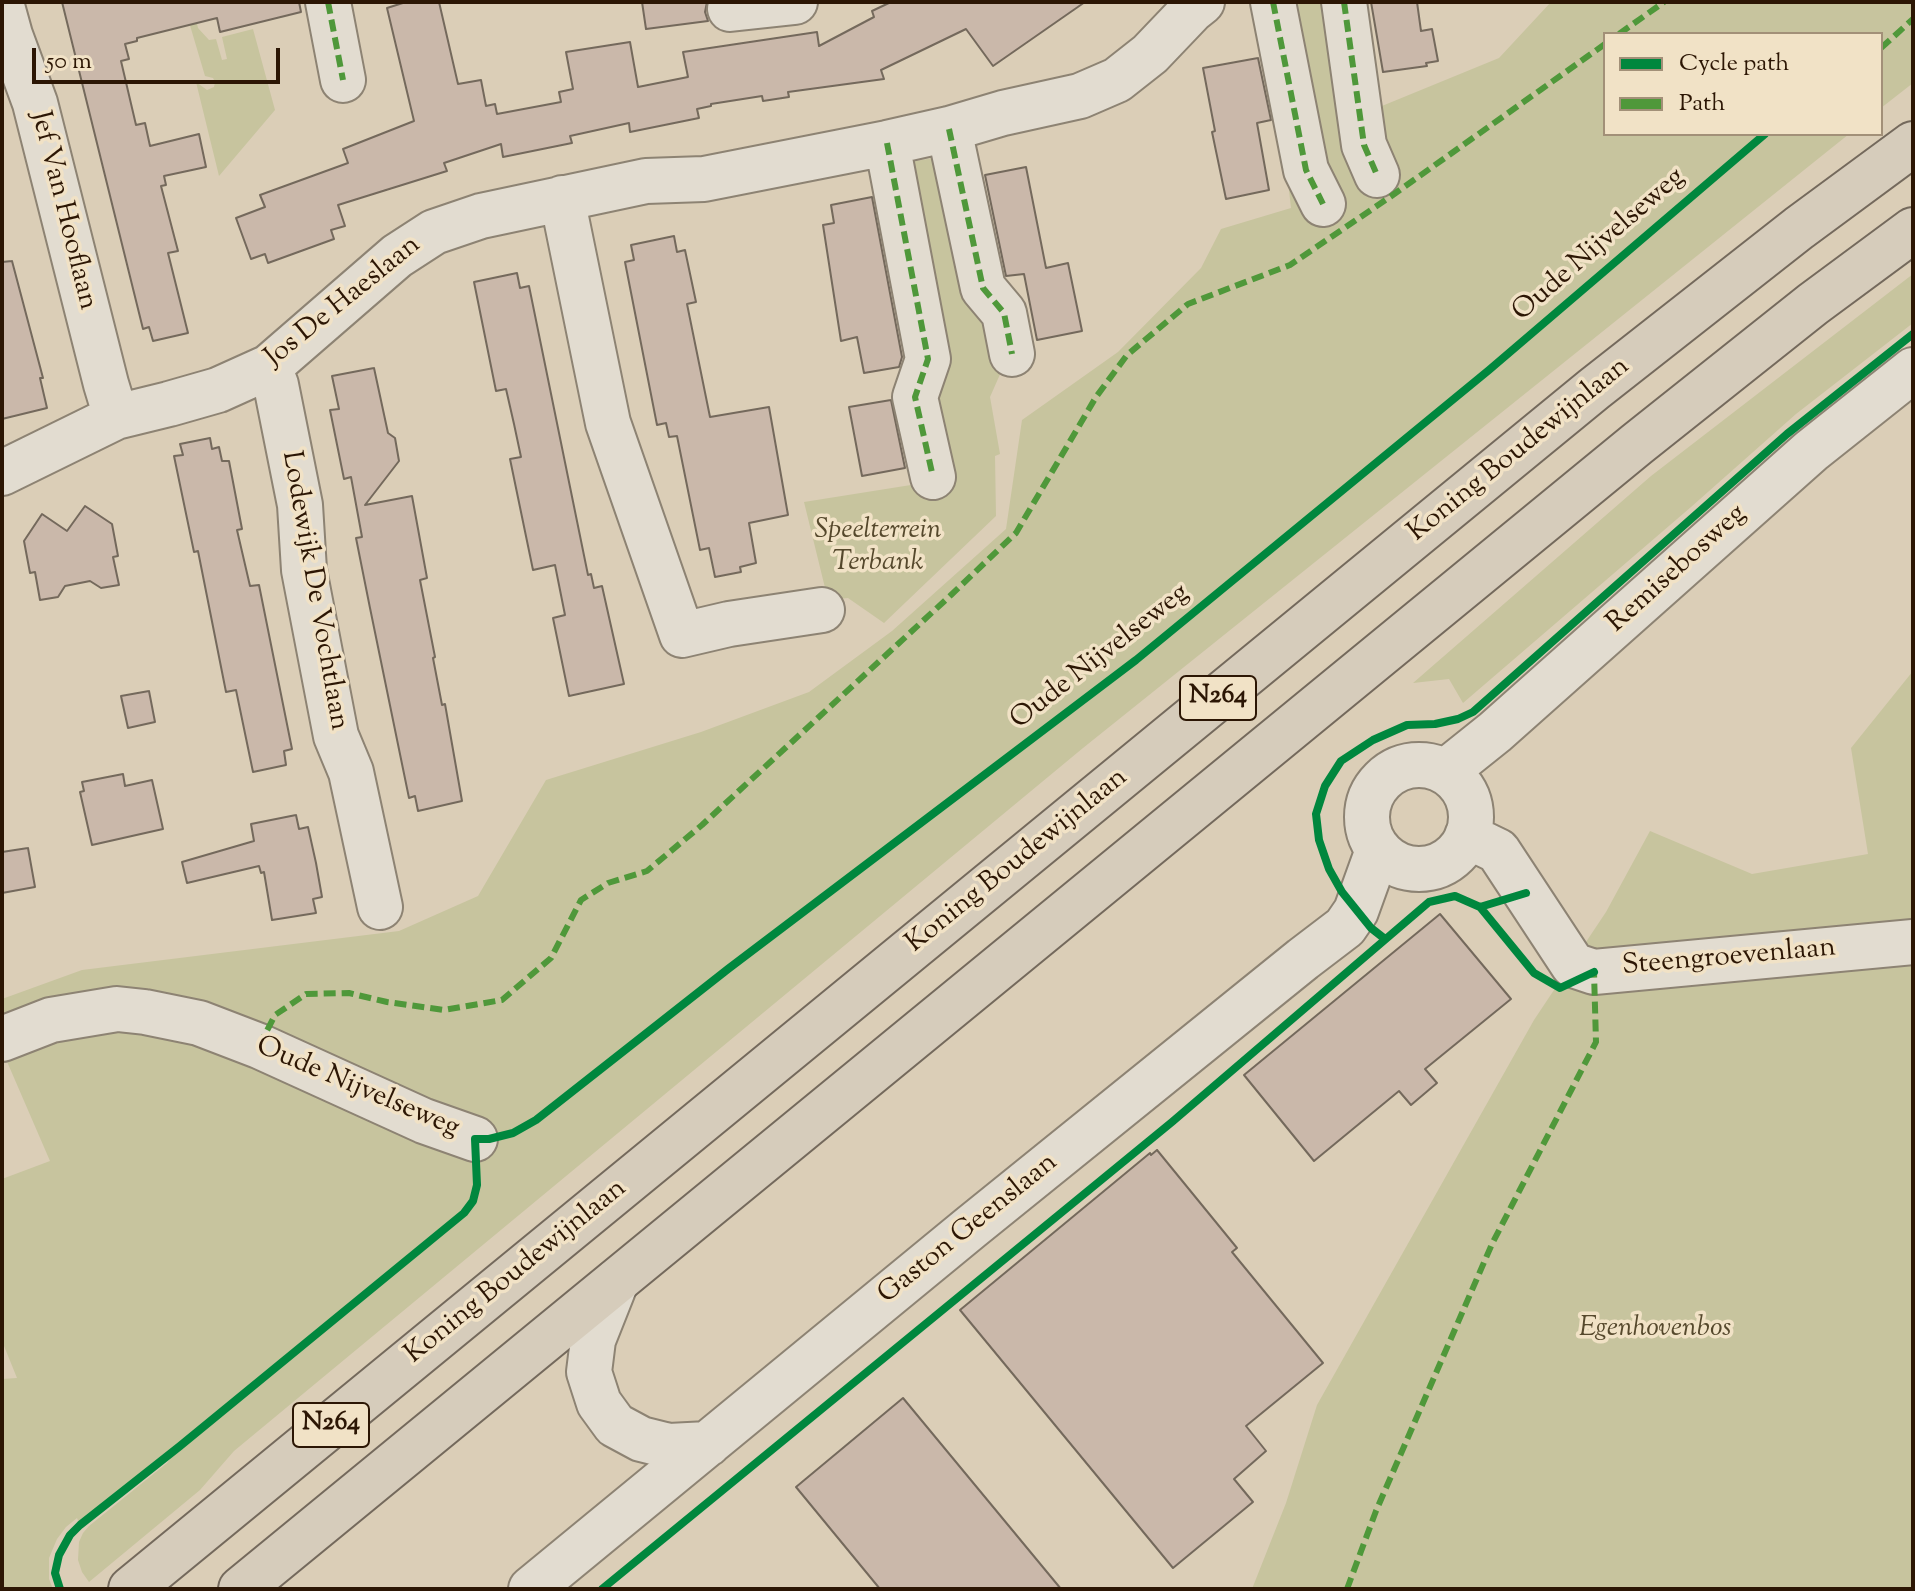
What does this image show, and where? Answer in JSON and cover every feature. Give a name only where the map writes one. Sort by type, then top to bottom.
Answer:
[{"type":"highway","name":"Koning Boudewijnlaan","points":[[131,1589],[1594,389],[1799,228],[1913,144]]},
{"type":"highway","name":"N264","points":[[241,1589],[1637,444],[1813,304],[1913,230]]},
{"type":"street","points":[[328,2],[343,80]]},
{"type":"street","points":[[730,9],[795,2]]},
{"type":"street","name":"Jos De Haeslaan","points":[[2,473],[116,417],[218,390],[269,367],[397,256],[434,232],[481,216],[562,198],[646,181],[704,179],[887,143],[1080,96],[1117,80],[1150,54],[1202,2]]},
{"type":"street","points":[[1273,2],[1306,170],[1323,204]]},
{"type":"street","points":[[1344,2],[1364,145],[1377,175]]},
{"type":"street","name":"Jef Van Hooflaan","points":[[2,6],[35,103],[116,417]]},
{"type":"street","points":[[949,129],[983,288],[1004,313],[1012,354]]},
{"type":"street","points":[[887,143],[928,359],[915,397],[933,477]]},
{"type":"street","points":[[562,198],[608,423],[685,649],[729,624],[822,610]]},
{"type":"street","name":"Lodewijk De Vochtlaan","points":[[269,367],[276,385],[300,505],[304,570],[336,736],[351,772],[380,907]]},
{"type":"street","name":"Remisebosweg","points":[[1445,772],[1495,732],[1811,451],[1913,370]]},
{"type":"street","points":[[1424,765],[1445,772],[1461,786],[1470,805],[1473,820],[1467,836],[1462,847],[1437,866],[1421,869],[1392,859],[1369,835],[1366,816],[1371,795],[1390,773],[1406,766],[1424,765]]},
{"type":"street","name":"Steengroevenlaan","points":[[1467,836],[1498,851],[1573,965],[1594,972],[1913,942]]},
{"type":"street","name":"Gaston Geenslaan","points":[[531,1589],[970,1228],[1345,927],[1392,859]]},
{"type":"street","name":"Gaston Geenslaan","points":[[574,1589],[1161,1106],[1371,928],[1392,859]]},
{"type":"street","name":"Oude Nijvelseweg","points":[[2,1039],[51,1020],[117,1009],[199,1023],[259,1046],[424,1121],[475,1139]]},
{"type":"street","points":[[616,1282],[593,1340],[589,1372],[599,1403],[615,1425],[641,1439],[669,1446],[708,1444]]},
{"type":"green space","points":[[192,2],[198,28],[209,40],[216,39],[222,60],[227,59],[222,37],[253,29],[275,110],[219,176],[196,82],[207,90],[214,87],[215,82],[213,78],[205,76],[189,22]]},
{"type":"green space","points":[[1273,2],[1344,2],[1360,115],[1499,58],[1551,2],[1913,2],[1913,83],[1883,106],[1883,32],[1603,32],[1603,136],[1847,136],[1083,748],[234,1451],[200,1490],[89,1582],[78,1560],[83,1533],[167,1463],[178,1449],[80,1525],[77,1518],[66,1527],[49,1558],[49,1579],[53,1589],[2,1589],[2,1379],[17,1378],[2,1341],[2,1179],[50,1161],[2,1050],[2,999],[82,970],[399,931],[478,896],[546,780],[701,732],[809,692],[892,631],[1006,529],[1022,420],[1118,352],[1201,268],[1221,229],[1291,208]]},
{"type":"green space","name":"Speelterrein Terbank","points":[[953,154],[1009,354],[990,397],[1000,454],[995,456],[996,516],[884,623],[848,598],[828,600],[804,502],[936,481],[896,165]]},
{"type":"green space","points":[[1913,274],[1913,323],[1796,414],[1463,703],[1449,679],[1413,683],[1651,476]]},
{"type":"green space","name":"Egenhovenbos","points":[[1913,671],[1913,1589],[1252,1589],[1286,1503],[1317,1405],[1534,1020],[1606,912],[1650,831],[1752,874],[1868,854],[1851,748]]},
{"type":"building","points":[[62,2],[299,2],[301,12],[220,32],[217,18],[137,38],[137,41],[125,44],[129,59],[121,61],[136,125],[145,123],[150,146],[199,134],[206,167],[164,176],[166,185],[161,186],[178,251],[168,253],[188,333],[153,341],[149,327],[143,329]]},
{"type":"building","points":[[406,2],[439,2],[458,84],[481,80],[486,106],[495,104],[497,114],[561,102],[559,92],[573,89],[566,52],[630,42],[638,87],[688,77],[683,52],[817,32],[819,46],[874,17],[872,11],[891,2],[1085,2],[993,66],[966,29],[881,70],[884,79],[788,92],[789,97],[763,101],[762,96],[711,104],[697,109],[699,118],[630,132],[629,123],[570,136],[572,143],[503,157],[501,144],[444,163],[447,171],[338,205],[345,226],[331,230],[334,239],[268,263],[265,254],[251,259],[236,218],[265,207],[260,195],[348,163],[343,149],[414,121],[387,8]]},
{"type":"building","points":[[642,2],[707,2],[705,12],[708,21],[646,29]]},
{"type":"building","points":[[1371,2],[1417,2],[1421,31],[1432,29],[1438,61],[1426,63],[1427,66],[1383,72]]},
{"type":"building","points":[[1258,58],[1271,120],[1257,123],[1269,190],[1226,199],[1203,68]]},
{"type":"building","points":[[1026,167],[1046,268],[1068,263],[1082,331],[1037,340],[1024,274],[1006,276],[985,175]]},
{"type":"building","points":[[872,197],[902,357],[899,367],[864,373],[857,337],[841,341],[823,225],[834,223],[831,205]]},
{"type":"building","points":[[674,236],[677,252],[685,250],[696,302],[687,304],[710,417],[769,407],[788,515],[749,523],[756,563],[740,567],[741,572],[715,577],[709,548],[700,550],[677,436],[669,437],[666,423],[657,425],[625,262],[634,260],[631,245]]},
{"type":"building","points":[[12,261],[43,378],[40,378],[47,408],[2,419],[2,262]]},
{"type":"building","points":[[517,273],[520,288],[529,286],[588,575],[591,574],[594,588],[602,586],[624,684],[569,696],[553,618],[565,615],[555,565],[533,570],[510,459],[521,457],[506,389],[496,391],[474,282]]},
{"type":"building","points":[[374,368],[388,433],[395,438],[399,461],[365,505],[412,496],[427,578],[420,580],[462,801],[418,811],[415,796],[409,798],[370,608],[356,538],[362,537],[351,477],[344,479],[330,410],[339,409],[332,376]]},
{"type":"building","points":[[891,400],[905,468],[862,476],[849,407]]},
{"type":"building","points":[[210,438],[212,449],[219,447],[222,461],[229,461],[242,529],[237,530],[250,586],[259,585],[292,749],[284,751],[286,765],[253,772],[236,690],[226,692],[198,551],[194,552],[174,456],[183,455],[180,444]]},
{"type":"building","points":[[85,506],[112,524],[118,556],[113,557],[119,585],[101,588],[90,581],[65,586],[58,597],[40,600],[35,572],[30,573],[24,541],[42,514],[67,531]]},
{"type":"building","points":[[149,691],[155,722],[128,728],[121,696]]},
{"type":"building","points":[[123,774],[125,786],[152,780],[163,829],[92,845],[80,792],[84,791],[82,782]]},
{"type":"building","points":[[296,815],[299,829],[308,827],[316,863],[322,897],[313,899],[316,913],[272,920],[264,872],[261,873],[259,866],[187,883],[182,862],[254,841],[251,824]]},
{"type":"building","points":[[28,848],[35,887],[2,893],[2,852]]},
{"type":"building","points":[[1440,914],[1511,999],[1425,1069],[1437,1083],[1411,1105],[1399,1091],[1314,1161],[1244,1075]]},
{"type":"building","points":[[1157,1150],[1237,1248],[1232,1252],[1323,1363],[1246,1426],[1266,1451],[1234,1479],[1253,1502],[1173,1568],[960,1310]]},
{"type":"building","points":[[903,1398],[1061,1589],[880,1589],[796,1487]]},
{"type":"marked path","points":[[328,2],[343,80]]},
{"type":"marked path","points":[[1273,2],[1306,170],[1323,204]]},
{"type":"marked path","points":[[1344,2],[1364,145],[1377,175]]},
{"type":"marked path","points":[[1622,32],[1664,2]]},
{"type":"marked path","points":[[1883,46],[1913,19]]},
{"type":"marked path","points":[[259,1046],[275,1015],[306,994],[349,993],[444,1010],[502,1000],[551,958],[581,900],[608,883],[647,871],[702,825],[1016,533],[1096,397],[1127,355],[1188,304],[1290,265],[1603,45]]},
{"type":"marked path","points":[[949,129],[983,288],[1004,313],[1012,354]]},
{"type":"marked path","points":[[887,143],[928,359],[915,397],[933,477]]},
{"type":"marked path","points":[[1347,1589],[1376,1511],[1492,1244],[1596,1042],[1594,972]]},
{"type":"cycle path","points":[[60,1589],[55,1573],[59,1555],[70,1535],[80,1525],[464,1213],[473,1201],[477,1185],[475,1139],[513,1133],[536,1120],[728,969],[1136,660],[1489,370],[1763,136]]},
{"type":"cycle path","points":[[1385,939],[1371,928],[1342,892],[1329,869],[1319,840],[1316,814],[1325,786],[1341,761],[1373,740],[1407,725],[1435,724],[1473,712],[1787,434],[1913,334]]},
{"type":"cycle path","points":[[602,1589],[1172,1122],[1429,902],[1455,896],[1480,907],[1526,893]]},
{"type":"cycle path","points":[[1480,907],[1534,973],[1560,988],[1594,972]]}]
